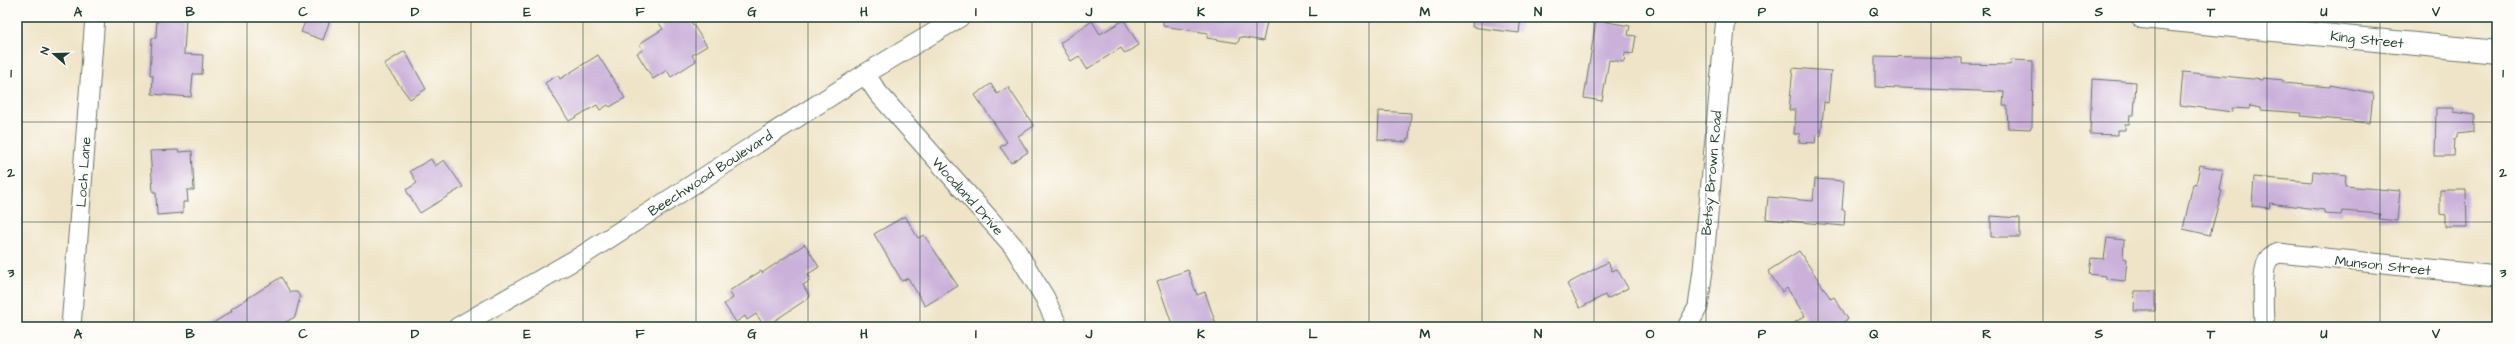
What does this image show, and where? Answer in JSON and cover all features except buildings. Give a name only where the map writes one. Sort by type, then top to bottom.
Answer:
[{"type":"main road","name":"King Street","points":[[2142,17],[2219,21],[2497,52]]},
{"type":"street","name":"Loch Lane","points":[[71,327],[95,17]]},
{"type":"street","name":"Beechwood Boulevard","points":[[458,327],[583,255],[865,74],[960,17]]},
{"type":"street","name":"Betsy Brown Road","points":[[1690,326],[1698,307],[1703,270],[1726,17]]},
{"type":"street","name":"Woodland Drive","points":[[865,74],[888,105],[1014,246],[1045,298],[1058,327]]},
{"type":"street","name":"Munson Street","points":[[2264,327],[2264,277],[2270,257],[2279,253],[2497,276]]}]
